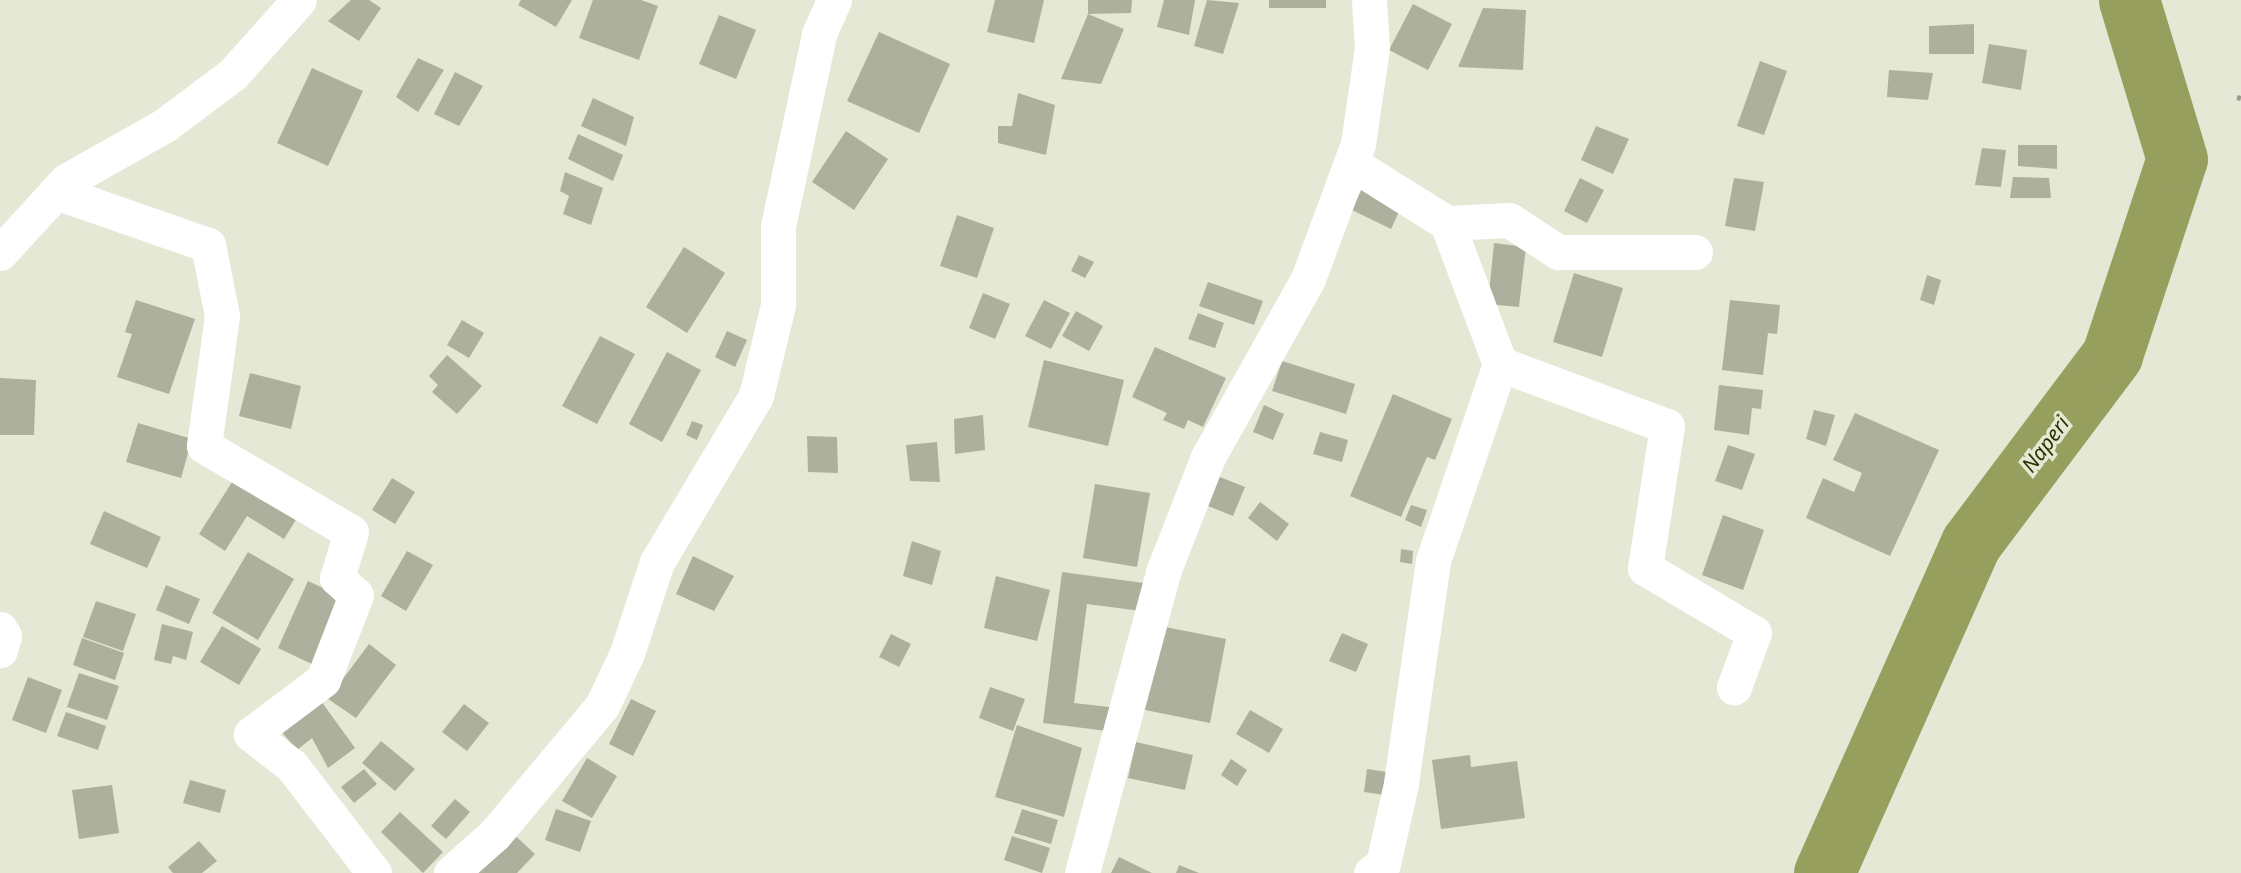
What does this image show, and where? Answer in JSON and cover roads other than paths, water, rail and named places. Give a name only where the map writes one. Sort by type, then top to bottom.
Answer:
[{"type":"street","points":[[0,253],[66,181],[164,125],[233,74],[299,0]]},
{"type":"street","points":[[451,873],[494,835],[602,706],[627,653],[657,562],[756,396],[778,305],[778,226],[819,34],[834,0]]},
{"type":"street","points":[[1082,873],[1163,572],[1208,457],[1308,279],[1358,144],[1372,48],[1368,0]]},
{"type":"street","points":[[1351,163],[1447,223],[1509,220],[1558,252],[1695,252]]},
{"type":"street","points":[[56,192],[208,245],[222,316],[204,446],[351,532],[337,578],[356,595],[323,680],[251,734],[292,766],[374,873]]},
{"type":"street","points":[[1371,873],[1383,864],[1401,784],[1433,561],[1500,365],[1447,223]]},
{"type":"street","points":[[1500,365],[1667,426],[1645,568],[1754,633],[1734,687]]},
{"type":"street","points":[[0,629],[4,636],[0,650]]},
{"type":"waterway","name":"Naperi","points":[[1824,873],[1971,543],[2112,355],[2177,159],[2129,0]]}]
